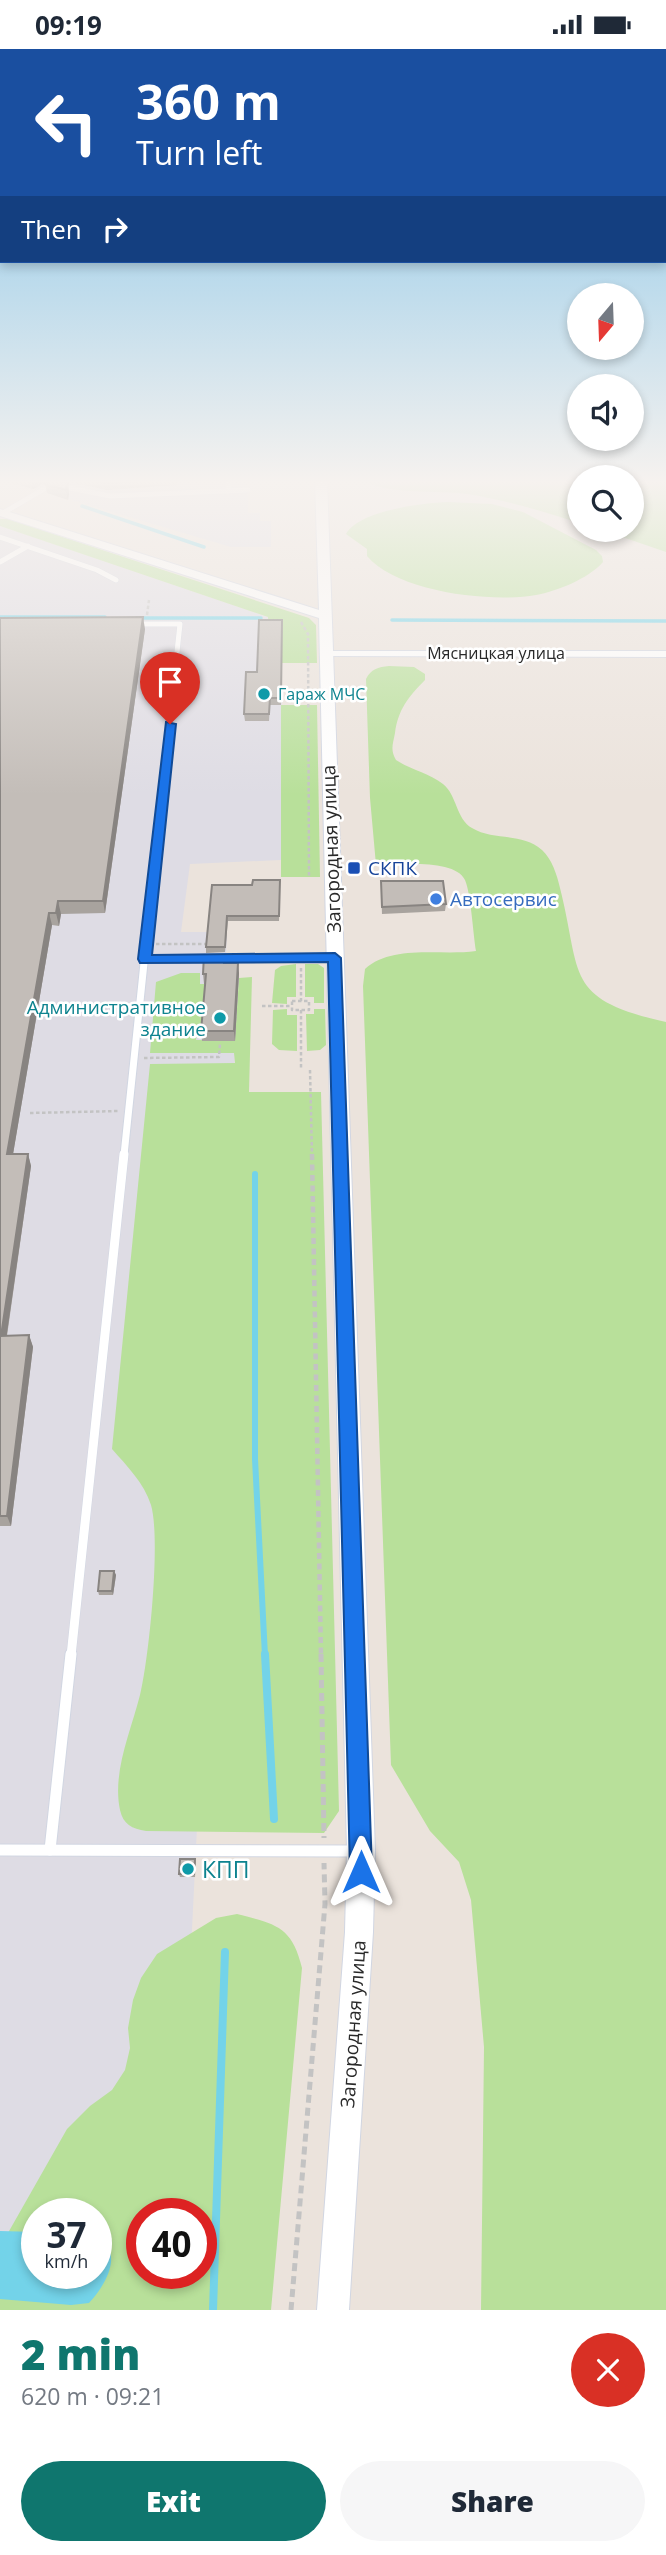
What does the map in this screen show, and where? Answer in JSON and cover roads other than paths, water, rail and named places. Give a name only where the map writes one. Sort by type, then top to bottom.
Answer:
[{"type":"street","points":[[225,585],[325,616]]},
{"type":"street","name":"Загородная улица","points":[[324,585],[361,1851],[359,1932],[333,2310]]},
{"type":"street","name":"Мясницкая улица","points":[[325,653],[666,654]]},
{"type":"lane","points":[[50,1850],[180,624],[133,624]]},
{"type":"lane","points":[[145,959],[335,958]]},
{"type":"lane","points":[[0,1850],[361,1851]]},
{"type":"water","points":[[0,2231],[21,2232],[21,2289],[100,2289],[89,2303],[71,2305],[0,2299]]},
{"type":"waterway","points":[[0,617],[105,617]]},
{"type":"waterway","points":[[136,618],[261,618]]},
{"type":"waterway","points":[[392,620],[666,621]]},
{"type":"waterway","points":[[255,1174],[255,1459],[265,1656]]},
{"type":"waterway","points":[[265,1654],[274,1819]]},
{"type":"waterway","points":[[213,2310],[225,1952]]},
{"type":"place","name":"Гараж МЧС","points":[[264,694]]},
{"type":"place","name":"СКПК","points":[[354,868]]},
{"type":"place","name":"Автосервис","points":[[436,899]]},
{"type":"place","name":"Административное здание","points":[[220,1018]]},
{"type":"place","name":"КПП","points":[[188,1869]]}]
